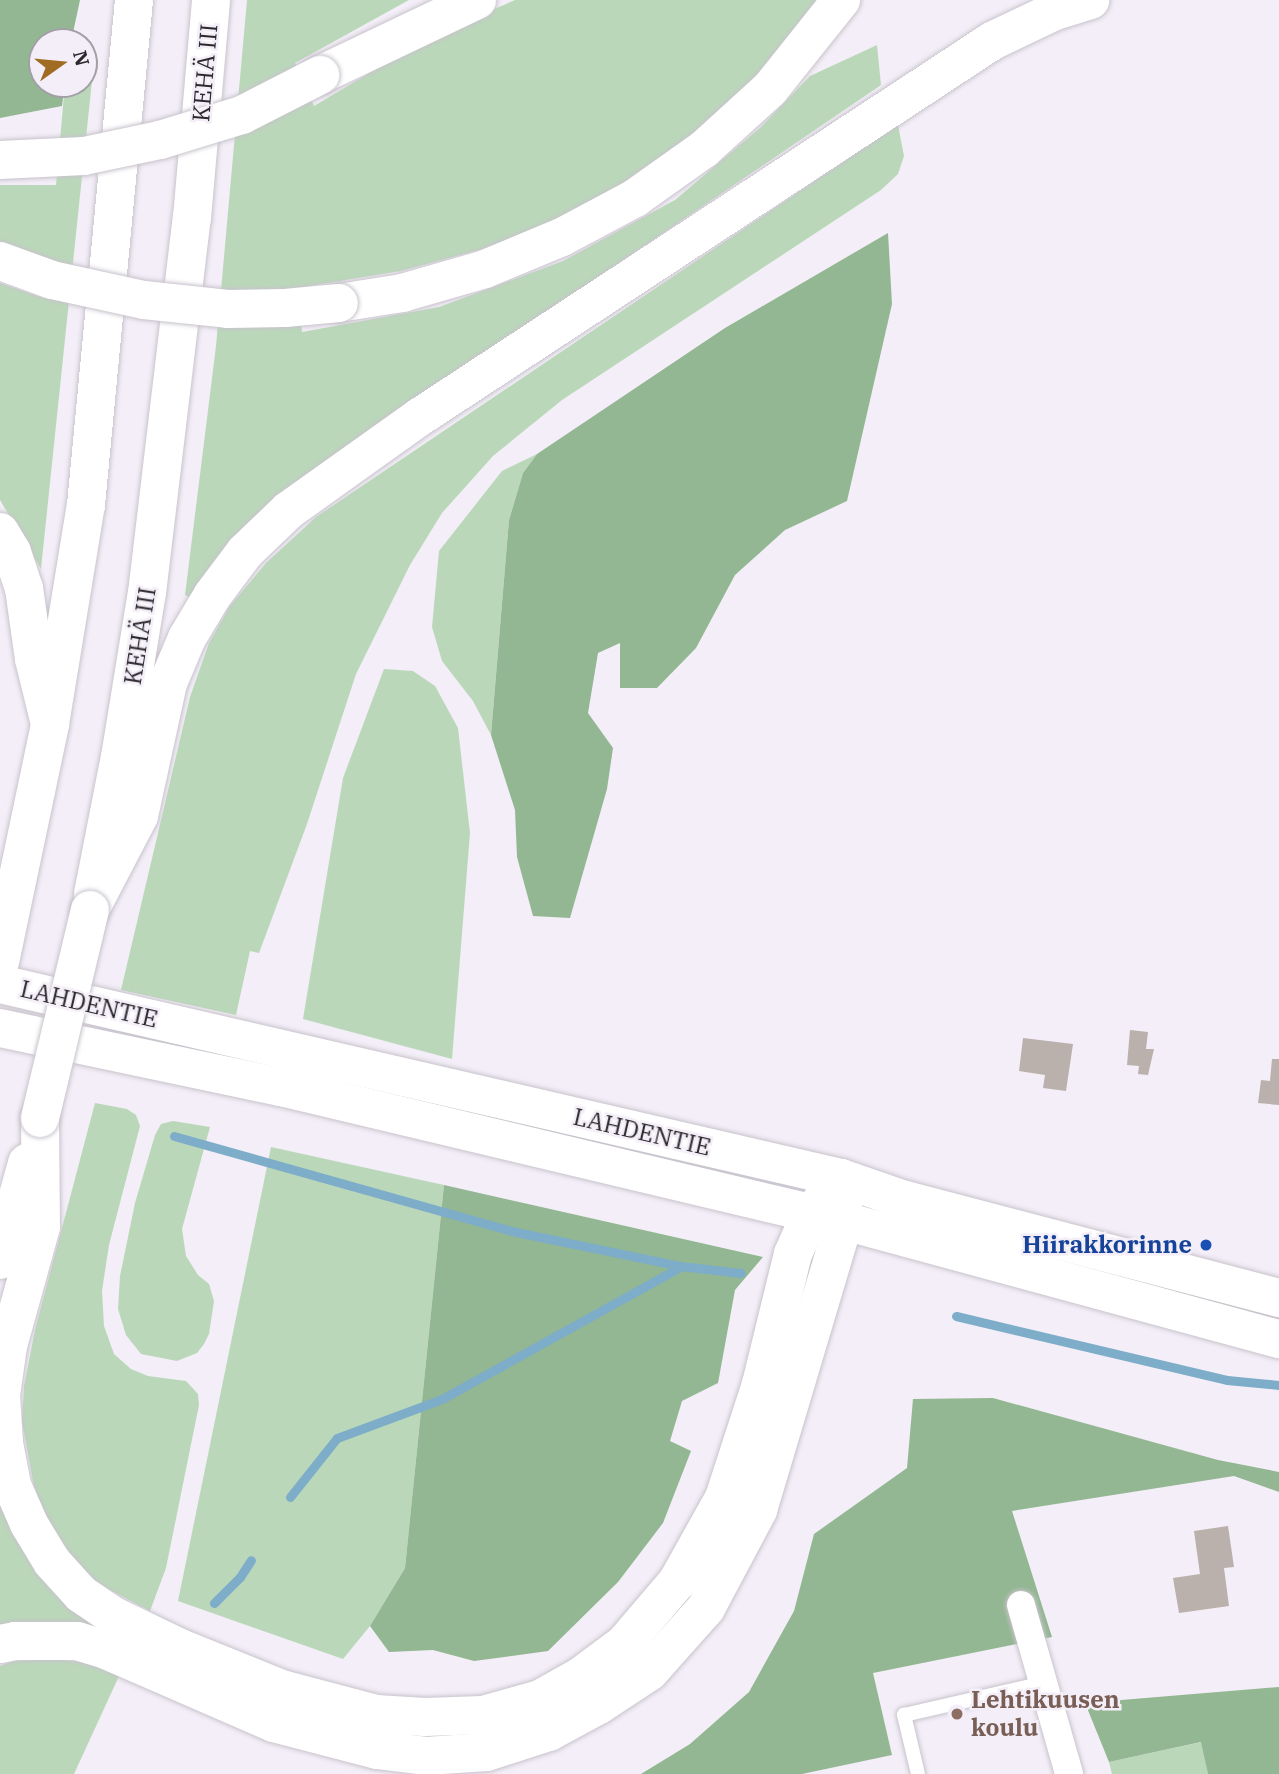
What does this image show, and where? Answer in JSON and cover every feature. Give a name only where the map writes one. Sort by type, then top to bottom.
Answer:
[{"type":"main road","points":[[0,962],[17,893],[50,724],[86,505],[134,0]]},
{"type":"main road","name":"KEHÄ III","points":[[0,1260],[40,1118],[90,910],[120,757],[147,593],[188,257],[211,0]]},
{"type":"main road","points":[[0,160],[84,156],[160,140],[242,115],[477,0]]},
{"type":"main road","points":[[0,261],[52,280],[144,300],[228,309],[340,303],[402,293],[485,269],[562,237],[635,198],[704,149],[770,89],[841,0]]},
{"type":"main road","points":[[90,910],[139,816],[168,683],[187,638],[212,596],[245,552],[289,510],[421,416],[992,41],[1055,11],[1090,0]]},
{"type":"main road","points":[[0,532],[12,552],[24,588],[34,659],[50,724]]},
{"type":"main road","name":"LAHDENTIE","points":[[0,984],[841,1178],[905,1200],[1279,1298]]},
{"type":"main road","name":"LAHDENTIE","points":[[0,1028],[281,1087],[827,1217],[1279,1339]]},
{"type":"main road","points":[[40,1118],[41,1227],[8,1346],[1,1395],[4,1443],[12,1485],[29,1524],[52,1562],[82,1594],[112,1615],[180,1648],[282,1689],[376,1714],[425,1717],[482,1715],[540,1699],[581,1676],[633,1634],[677,1582],[724,1498],[761,1384],[793,1254],[827,1217]]},
{"type":"main road","points":[[0,1644],[48,1640],[87,1644],[274,1723],[377,1751],[426,1756],[487,1752],[549,1732],[599,1705],[649,1672],[706,1608],[758,1510],[827,1217],[841,1178]]},
{"type":"street","points":[[1021,1605],[1044,1684],[1062,1773]]},
{"type":"lane","points":[[918,1774],[904,1715],[1044,1684]]},
{"type":"green space","points":[[0,0],[80,0],[74,28],[28,28],[28,98],[63,98],[62,106],[0,118]]},
{"type":"green space","points":[[247,0],[409,0],[295,63],[314,106],[432,36],[515,0],[817,0],[800,26],[749,83],[690,137],[621,186],[566,216],[486,248],[401,271],[297,288],[302,332],[439,307],[563,261],[675,200],[761,127],[810,76],[877,45],[881,85],[437,387],[225,549],[189,597],[185,595],[216,346]]},
{"type":"green space","points":[[64,98],[90,98],[41,569],[0,500],[0,283],[43,298],[47,261],[0,244],[0,185],[56,185]]},
{"type":"green space","points":[[898,125],[904,156],[898,174],[881,190],[562,400],[493,456],[442,513],[410,565],[356,674],[307,824],[259,953],[250,951],[236,1015],[121,990],[190,697],[209,643],[230,606],[266,563],[316,517]]},
{"type":"green space","points":[[888,233],[892,304],[847,501],[785,530],[735,575],[696,648],[657,688],[620,688],[620,643],[598,653],[588,713],[613,748],[607,789],[570,918],[533,916],[517,857],[515,810],[491,735],[509,520],[523,473],[537,454],[725,328]]},
{"type":"green space","points":[[537,454],[523,473],[509,520],[491,735],[473,701],[442,661],[432,627],[439,551],[502,471]]},
{"type":"green space","points":[[384,669],[413,671],[435,686],[458,728],[470,833],[452,1059],[303,1019],[343,778]]},
{"type":"green space","points":[[95,1103],[127,1109],[136,1115],[140,1126],[109,1245],[102,1291],[104,1326],[114,1354],[131,1369],[148,1376],[186,1381],[198,1394],[199,1405],[166,1568],[150,1611],[95,1582],[49,1523],[34,1487],[22,1421],[24,1386],[35,1330]]},
{"type":"green space","points":[[173,1121],[210,1127],[182,1229],[186,1256],[198,1275],[209,1284],[214,1301],[209,1334],[204,1344],[197,1353],[177,1361],[141,1354],[126,1335],[118,1309],[120,1276],[135,1203],[155,1135],[161,1124]]},
{"type":"green space","points":[[271,1147],[444,1185],[405,1568],[370,1626],[343,1659],[178,1601]]},
{"type":"green space","points":[[444,1185],[763,1257],[735,1290],[718,1383],[682,1401],[670,1441],[691,1451],[663,1523],[618,1582],[548,1651],[474,1661],[433,1650],[389,1652],[370,1626],[405,1568]]},
{"type":"green space","points":[[993,1398],[1218,1460],[1279,1472],[1279,1492],[1234,1476],[1012,1511],[1052,1637],[873,1673],[892,1755],[802,1774],[641,1774],[690,1744],[749,1692],[794,1611],[814,1534],[907,1468],[913,1399]]},
{"type":"green space","points":[[0,1494],[98,1627],[0,1632]]},
{"type":"green space","points":[[52,1659],[90,1663],[120,1674],[74,1774],[0,1774],[0,1666],[13,1661]]},
{"type":"green space","points":[[1279,1687],[1279,1774],[1208,1774],[1201,1742],[1109,1762],[1085,1703]]},
{"type":"green space","points":[[1202,1742],[1208,1774],[1112,1774],[1109,1762]]},
{"type":"building","points":[[1130,1030],[1148,1032],[1146,1049],[1154,1049],[1148,1075],[1138,1074],[1139,1066],[1127,1065]]},
{"type":"building","points":[[1023,1038],[1073,1044],[1066,1091],[1043,1088],[1045,1075],[1019,1071]]},
{"type":"building","points":[[1272,1059],[1279,1059],[1279,1105],[1258,1103],[1261,1080],[1270,1081]]},
{"type":"building","points":[[1228,1526],[1234,1567],[1224,1568],[1229,1606],[1179,1613],[1173,1578],[1200,1574],[1194,1531]]},
{"type":"waterway","points":[[174,1136],[516,1232],[680,1266],[741,1273]]},
{"type":"waterway","points":[[290,1497],[337,1438],[442,1399],[680,1267]]},
{"type":"waterway","points":[[956,1316],[1227,1380],[1279,1385]]},
{"type":"waterway","points":[[214,1603],[240,1577],[251,1560]]},
{"type":"place","name":"Hiirakkorinne","points":[[1206,1245]]},
{"type":"place","name":"Lehtikuusen koulu","points":[[957,1714]]}]
